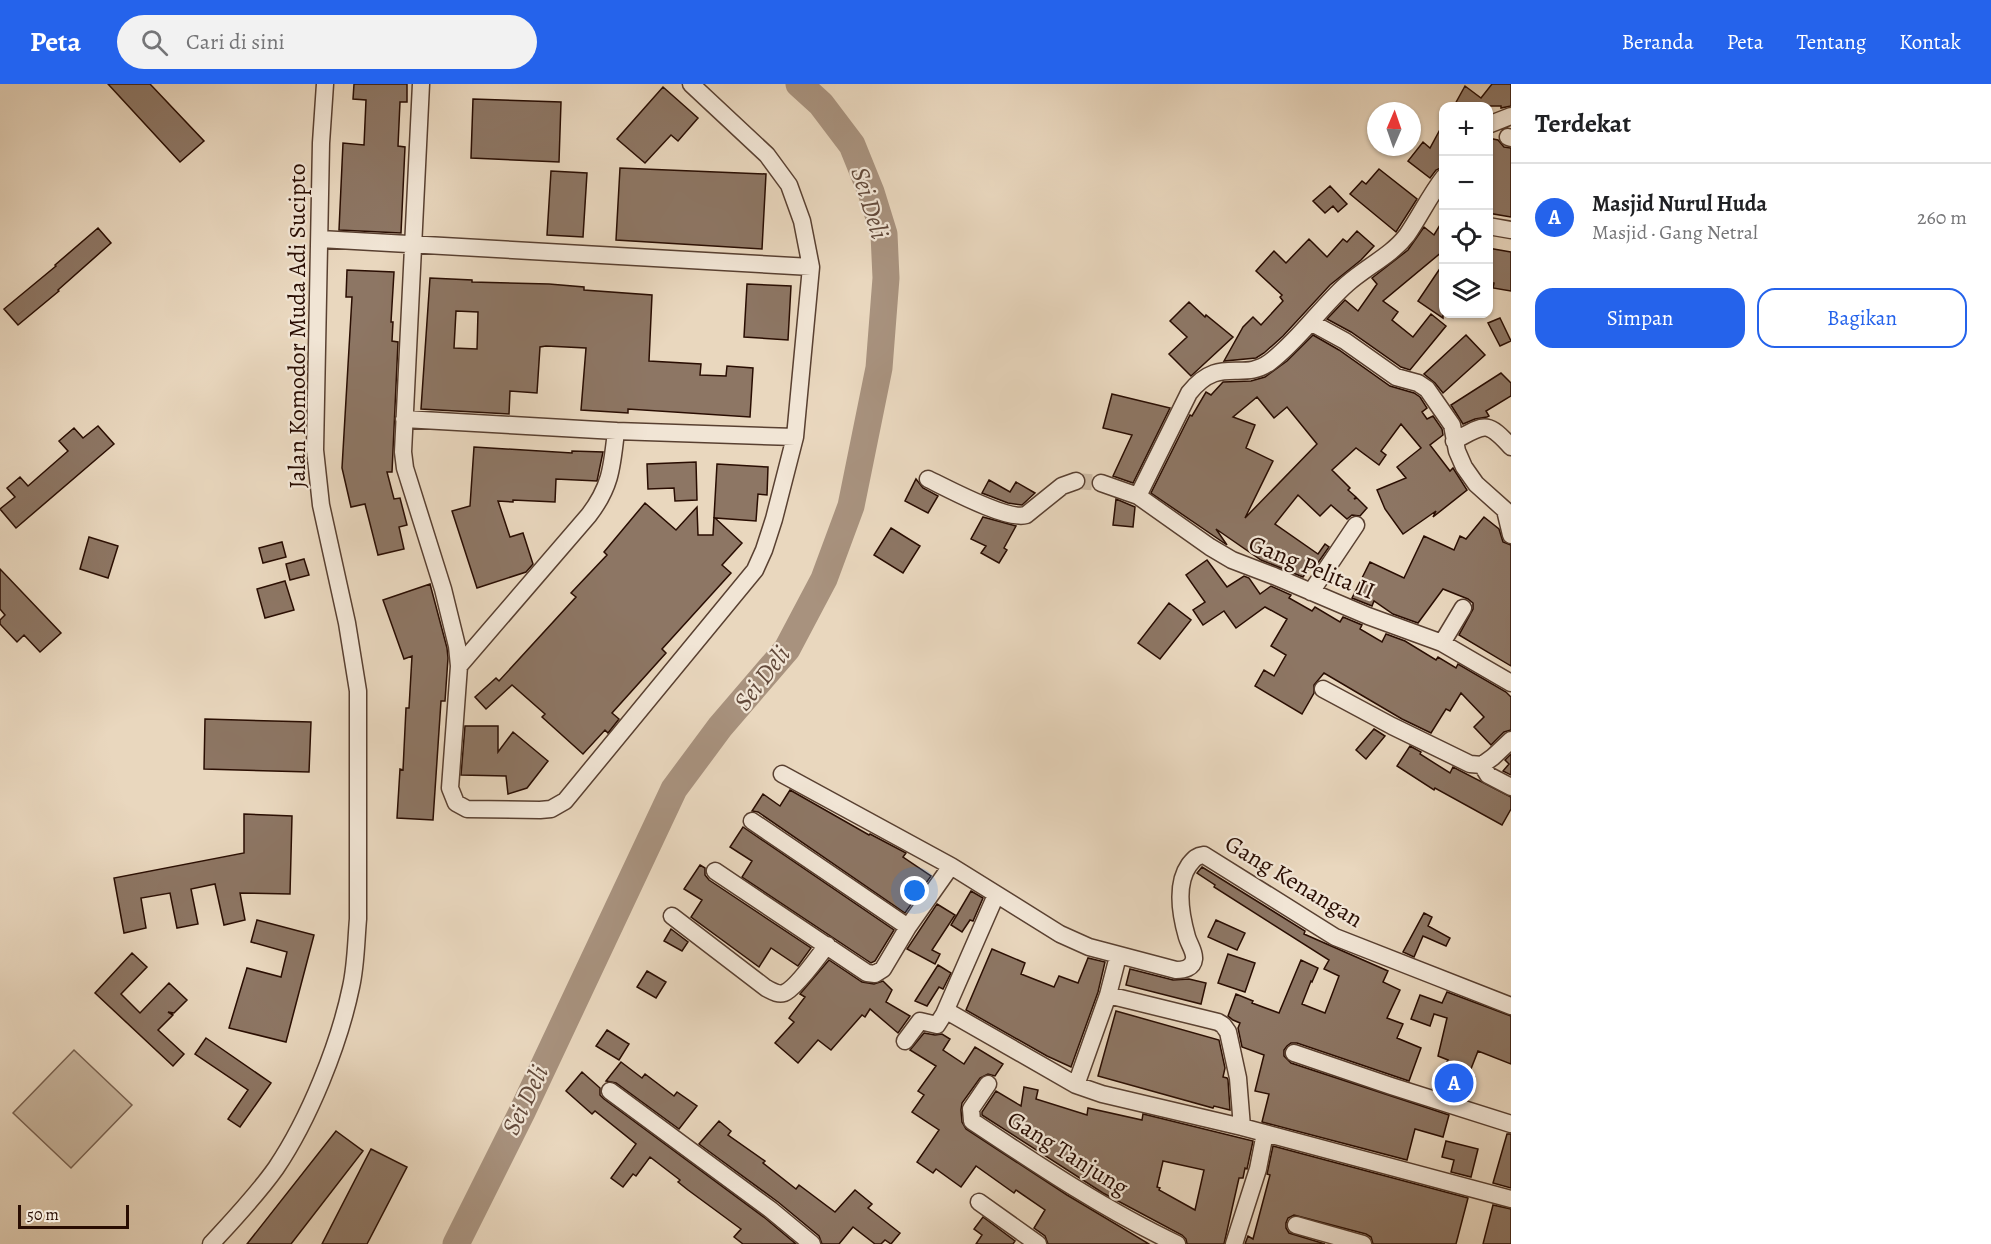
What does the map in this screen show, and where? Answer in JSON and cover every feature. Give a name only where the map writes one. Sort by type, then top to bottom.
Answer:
[{"type":"street","name":"Jalan Komodor Muda Adi Sucipto","points":[[211,1244],[275,1169],[295,1137],[309,1108],[344,1015],[352,986],[356,951],[358,691],[347,623],[321,505],[315,450],[321,143],[325,84]]},
{"type":"street","points":[[421,84],[403,452],[405,468],[443,589],[457,646],[459,666],[450,788],[456,803],[467,809],[540,810],[551,809],[565,801],[755,570],[774,519],[795,437],[811,267],[802,220],[789,185],[767,155],[691,84]]},
{"type":"street","points":[[1493,123],[1511,116]]},
{"type":"street","points":[[1138,496],[1189,393],[1199,381],[1219,370],[1256,369],[1269,363],[1312,323],[1346,285],[1400,242],[1439,183]]},
{"type":"street","points":[[1493,227],[1511,230]]},
{"type":"street","points":[[320,239],[811,267]]},
{"type":"street","points":[[1312,323],[1345,341],[1396,377],[1418,383],[1427,389],[1452,425],[1454,441],[1464,467],[1476,484],[1509,511],[1511,535]]},
{"type":"street","points":[[404,419],[616,431],[795,437]]},
{"type":"street","points":[[1454,441],[1485,426],[1499,434],[1511,447]]},
{"type":"street","points":[[459,666],[602,499],[612,465],[616,431]]},
{"type":"street","points":[[928,479],[1014,516],[1024,516],[1062,486],[1076,481]]},
{"type":"street","name":"Gang Pelita II","points":[[1101,483],[1138,496],[1232,560],[1368,616],[1442,643],[1509,677]]},
{"type":"street","points":[[1311,592],[1356,525]]},
{"type":"street","points":[[1442,643],[1463,608]]},
{"type":"street","points":[[1323,689],[1470,764],[1482,765],[1511,740]]},
{"type":"street","points":[[1482,765],[1488,774],[1511,787]]},
{"type":"street","points":[[782,774],[951,866],[1071,939],[1118,960],[1076,1085]]},
{"type":"street","points":[[752,821],[908,927]]},
{"type":"street","name":"Gang Kenangan","points":[[1118,960],[1176,970],[1191,966],[1194,962],[1194,955],[1183,920],[1182,885],[1186,870],[1195,858],[1204,855],[1335,936],[1511,1006]]},
{"type":"street","points":[[714,872],[867,973],[875,974],[883,969],[908,927],[951,866]]},
{"type":"street","points":[[905,1041],[920,1021],[937,1025],[944,1014],[996,895]]},
{"type":"street","points":[[672,916],[766,988],[779,993],[788,992],[827,945]]},
{"type":"street","points":[[1108,995],[1224,1025],[1228,1032],[1238,1078],[1242,1127]]},
{"type":"street","points":[[952,1014],[1076,1085],[1102,1094],[1242,1127],[1511,1199]]},
{"type":"street","points":[[1294,1053],[1511,1124]]},
{"type":"street","name":"Gang Tanjung","points":[[988,1084],[971,1109],[972,1121],[1156,1239],[1177,1244]]},
{"type":"street","points":[[610,1091],[771,1210],[812,1244]]},
{"type":"street","points":[[1234,1244],[1258,1169],[1265,1133]]},
{"type":"street","points":[[979,1203],[1038,1244]]},
{"type":"street","points":[[1296,1225],[1363,1244]]},
{"type":"shaded area","points":[[74,1050],[132,1105],[71,1168],[13,1113]]},
{"type":"building","points":[[108,84],[150,84],[204,141],[180,162]]},
{"type":"building","points":[[354,84],[407,84],[407,102],[400,102],[398,146],[405,147],[401,233],[339,230],[343,143],[364,145],[366,100],[353,99]]},
{"type":"building","points":[[1492,84],[1511,84],[1511,106],[1501,108],[1501,106],[1493,106],[1493,102],[1456,102],[1465,86],[1481,98]]},
{"type":"building","points":[[663,87],[698,118],[678,141],[671,135],[645,163],[617,139]]},
{"type":"building","points":[[473,99],[561,102],[559,162],[471,158]]},
{"type":"building","points":[[1439,131],[1439,169],[1430,178],[1408,161],[1412,156],[1421,156],[1423,142],[1430,148]]},
{"type":"building","points":[[1493,139],[1498,140],[1504,147],[1511,148],[1511,217],[1493,214]]},
{"type":"building","points":[[620,168],[766,174],[762,249],[616,240]]},
{"type":"building","points":[[1379,169],[1417,199],[1396,232],[1350,194],[1362,181],[1366,184]]},
{"type":"building","points":[[551,171],[587,173],[583,237],[547,235]]},
{"type":"building","points":[[1330,186],[1347,204],[1338,212],[1333,206],[1325,213],[1313,201]]},
{"type":"building","points":[[1424,227],[1434,235],[1439,227],[1439,254],[1383,301],[1398,312],[1392,320],[1413,337],[1431,314],[1446,326],[1410,370],[1401,367],[1351,332],[1327,319],[1345,300],[1358,311],[1377,284],[1372,278],[1408,250]]},
{"type":"building","points":[[98,228],[111,243],[18,325],[4,309]]},
{"type":"building","points":[[1357,231],[1374,246],[1361,260],[1330,285],[1264,353],[1256,358],[1224,361],[1243,327],[1253,317],[1261,325],[1283,301],[1280,297],[1282,295],[1256,271],[1274,251],[1286,263],[1309,239],[1327,257],[1343,239],[1347,242]]},
{"type":"building","points":[[1493,249],[1511,252],[1511,291],[1493,288]]},
{"type":"building","points":[[347,270],[394,272],[392,341],[398,342],[392,472],[387,472],[394,499],[400,498],[407,525],[399,527],[404,549],[378,555],[365,504],[351,507],[342,468],[352,297],[346,297]]},
{"type":"building","points":[[1439,270],[1439,315],[1418,301]]},
{"type":"building","points":[[430,278],[472,280],[472,282],[549,284],[584,287],[584,290],[652,295],[649,361],[701,364],[700,375],[726,376],[727,366],[753,368],[750,417],[628,409],[628,413],[581,410],[586,348],[546,346],[540,347],[537,393],[510,391],[509,414],[421,409]],"holes":[[[456,311],[478,312],[477,349],[454,348]]]},
{"type":"building","points":[[747,284],[791,286],[788,340],[744,337]]},
{"type":"building","points":[[1189,302],[1233,337],[1191,376],[1169,354],[1187,337],[1170,321]]},
{"type":"building","points":[[1500,318],[1511,341],[1500,346],[1488,323]]},
{"type":"building","points":[[1313,335],[1339,350],[1390,386],[1420,397],[1427,408],[1422,412],[1427,419],[1433,416],[1442,429],[1443,435],[1430,445],[1450,471],[1453,468],[1467,490],[1433,517],[1436,511],[1403,534],[1385,509],[1377,490],[1406,478],[1397,467],[1421,448],[1401,424],[1381,451],[1386,455],[1379,465],[1356,448],[1332,470],[1350,488],[1348,490],[1356,497],[1354,499],[1357,498],[1367,508],[1360,516],[1352,515],[1347,519],[1331,505],[1320,516],[1298,495],[1275,524],[1318,554],[1325,544],[1329,547],[1315,567],[1312,564],[1303,577],[1261,560],[1216,529],[1227,545],[1151,493],[1190,415],[1192,416],[1206,392],[1211,395],[1223,382],[1251,381],[1265,377],[1287,361]],"holes":[[[1257,397],[1274,418],[1287,407],[1317,444],[1245,518],[1273,461],[1246,448],[1255,425],[1233,417]]]},
{"type":"building","points":[[1466,335],[1485,355],[1443,393],[1424,374]]},
{"type":"building","points":[[1501,373],[1511,383],[1511,396],[1486,411],[1489,416],[1463,424],[1451,405]]},
{"type":"building","points":[[1112,394],[1170,408],[1133,483],[1113,476],[1132,435],[1103,428]]},
{"type":"building","points":[[98,426],[114,444],[16,528],[0,509],[15,497],[7,488],[20,477],[28,486],[68,451],[59,441],[74,428],[83,438]]},
{"type":"building","points":[[474,447],[572,453],[572,451],[603,452],[597,481],[556,479],[555,502],[498,501],[510,537],[523,533],[533,564],[526,572],[477,588],[452,511],[470,506]]},
{"type":"building","points":[[696,462],[697,500],[675,501],[674,488],[648,489],[647,464]]},
{"type":"building","points":[[717,464],[768,467],[767,495],[758,494],[756,521],[715,518],[742,543],[722,565],[731,573],[662,649],[666,653],[612,713],[619,719],[608,733],[605,730],[583,754],[542,717],[545,714],[512,685],[486,709],[475,697],[496,678],[499,681],[576,597],[571,593],[607,555],[604,552],[645,503],[676,530],[697,507],[698,535],[713,535]]},
{"type":"building","points":[[916,479],[923,488],[938,496],[928,513],[905,501]]},
{"type":"building","points":[[989,480],[1010,492],[1016,482],[1035,493],[1022,505],[1008,503],[982,493]]},
{"type":"building","points":[[1116,499],[1135,507],[1133,527],[1113,525]]},
{"type":"building","points":[[983,517],[1016,526],[1004,548],[1007,550],[999,563],[981,553],[986,546],[971,539]]},
{"type":"building","points":[[1484,517],[1499,529],[1503,542],[1511,545],[1511,666],[1459,635],[1473,609],[1473,603],[1468,599],[1443,589],[1418,623],[1393,614],[1374,601],[1372,606],[1352,598],[1370,562],[1404,578],[1424,536],[1454,550],[1460,536],[1466,539]]},
{"type":"building","points":[[891,528],[920,546],[903,573],[874,555]]},
{"type":"building","points":[[89,537],[118,546],[108,578],[80,569]]},
{"type":"building","points":[[282,542],[286,557],[263,563],[259,548]]},
{"type":"building","points":[[304,559],[309,575],[290,580],[286,564]]},
{"type":"building","points":[[1207,560],[1227,587],[1244,576],[1249,578],[1260,594],[1271,586],[1291,595],[1289,598],[1312,611],[1315,607],[1340,622],[1343,617],[1362,625],[1360,629],[1382,642],[1386,634],[1405,641],[1436,660],[1438,657],[1456,668],[1458,664],[1511,697],[1511,730],[1504,732],[1491,745],[1474,727],[1484,717],[1461,693],[1450,711],[1446,709],[1431,733],[1402,719],[1324,673],[1314,685],[1314,693],[1302,714],[1255,686],[1264,670],[1274,676],[1286,655],[1271,646],[1287,619],[1265,607],[1236,628],[1224,611],[1203,625],[1193,610],[1205,602],[1186,575]]},
{"type":"building","points":[[0,569],[61,633],[40,652],[24,635],[17,642],[0,624],[0,620],[5,615],[0,609]]},
{"type":"building","points":[[285,581],[294,610],[265,618],[257,589]]},
{"type":"building","points":[[430,584],[448,658],[445,701],[441,701],[433,820],[397,818],[400,769],[403,770],[406,708],[409,708],[412,656],[404,659],[383,600]]},
{"type":"building","points":[[1169,603],[1191,620],[1160,659],[1138,643]]},
{"type":"building","points":[[205,719],[311,722],[309,772],[204,769]]},
{"type":"building","points":[[465,726],[498,726],[498,752],[513,732],[548,761],[527,788],[508,794],[506,776],[461,775]]},
{"type":"building","points":[[1374,729],[1385,736],[1366,759],[1356,750]]},
{"type":"building","points":[[1410,746],[1450,773],[1453,767],[1511,797],[1511,809],[1502,825],[1435,788],[1434,790],[1397,766]]},
{"type":"building","points":[[1511,754],[1511,775],[1503,771],[1509,764],[1505,760]]},
{"type":"building","points":[[790,790],[869,835],[906,853],[903,857],[931,876],[905,913],[758,812],[752,811],[763,794],[780,806]]},
{"type":"building","points":[[244,814],[292,816],[290,894],[240,893],[245,920],[224,925],[215,884],[191,889],[198,924],[177,928],[170,893],[141,898],[146,928],[124,933],[114,878],[244,853]]},
{"type":"building","points":[[743,827],[894,930],[875,961],[871,963],[742,877],[752,861],[730,847]]},
{"type":"building","points":[[700,865],[705,868],[705,875],[709,880],[811,948],[798,966],[771,948],[759,967],[691,917],[702,900],[684,889]]},
{"type":"building","points":[[1202,867],[1305,931],[1304,934],[1388,971],[1383,982],[1400,990],[1387,1018],[1403,1024],[1397,1038],[1421,1048],[1409,1081],[1297,1043],[1287,1046],[1284,1056],[1291,1063],[1449,1115],[1443,1137],[1415,1129],[1407,1160],[1262,1122],[1269,1094],[1255,1091],[1264,1055],[1242,1047],[1238,1028],[1240,1023],[1228,1016],[1236,994],[1279,1013],[1301,960],[1318,968],[1302,1004],[1325,1013],[1339,976],[1324,969],[1329,960],[1214,887],[1215,885],[1197,873]]},
{"type":"building","points":[[971,891],[983,898],[973,921],[970,920],[962,932],[951,925]]},
{"type":"building","points":[[937,904],[955,915],[932,950],[940,954],[935,964],[907,949]]},
{"type":"building","points":[[1424,913],[1432,917],[1428,926],[1450,938],[1446,946],[1423,936],[1414,957],[1403,952]]},
{"type":"building","points":[[257,920],[314,935],[286,1042],[229,1028],[247,968],[281,977],[287,952],[251,942]]},
{"type":"building","points":[[1216,920],[1245,933],[1237,950],[1208,937]]},
{"type":"building","points":[[671,929],[688,942],[682,951],[664,941]]},
{"type":"building","points":[[992,949],[1025,963],[1021,974],[1054,987],[1059,976],[1078,983],[1088,958],[1105,962],[1098,992],[1071,1067],[966,1010]]},
{"type":"building","points":[[132,953],[147,967],[121,994],[140,1013],[169,983],[187,1000],[174,1013],[168,1012],[173,1015],[158,1030],[184,1054],[173,1066],[95,993]]},
{"type":"building","points":[[1228,954],[1255,963],[1245,992],[1218,983]]},
{"type":"building","points":[[829,960],[862,982],[874,984],[883,981],[892,990],[886,1002],[910,1016],[898,1033],[870,1009],[865,1017],[862,1015],[831,1050],[818,1040],[798,1063],[775,1043],[794,1022],[789,1018],[805,997],[800,994]]},
{"type":"building","points":[[938,965],[951,973],[943,989],[939,987],[927,1006],[915,1001]]},
{"type":"building","points":[[1130,969],[1173,980],[1189,979],[1206,983],[1201,1004],[1126,985]]},
{"type":"building","points":[[647,971],[666,982],[656,998],[637,987]]},
{"type":"building","points":[[1447,992],[1511,1016],[1511,1064],[1478,1051],[1469,1074],[1475,1077],[1464,1098],[1433,1088],[1448,1060],[1438,1056],[1447,1018],[1434,1014],[1430,1026],[1411,1019],[1420,995],[1442,1003]]},
{"type":"building","points":[[1116,1011],[1219,1040],[1225,1068],[1223,1077],[1228,1080],[1230,1110],[1214,1106],[1213,1108],[1098,1076]]},
{"type":"building","points":[[607,1030],[629,1044],[619,1060],[596,1046]]},
{"type":"building","points":[[924,1033],[942,1034],[950,1039],[943,1050],[964,1064],[975,1047],[1003,1064],[995,1076],[988,1074],[980,1078],[962,1103],[962,1122],[966,1129],[1067,1195],[1149,1244],[1048,1244],[1045,1236],[1034,1228],[1045,1210],[1016,1190],[1014,1193],[976,1166],[961,1187],[936,1169],[933,1173],[917,1162],[939,1130],[912,1112],[924,1095],[918,1091],[936,1066],[910,1050]]},
{"type":"building","points":[[206,1038],[271,1083],[240,1127],[228,1119],[248,1090],[195,1054]]},
{"type":"building","points":[[621,1062],[642,1078],[645,1074],[674,1096],[677,1092],[697,1106],[679,1129],[616,1083],[606,1081]]},
{"type":"building","points":[[582,1072],[600,1088],[600,1095],[604,1099],[765,1218],[796,1244],[743,1244],[734,1237],[741,1229],[688,1190],[678,1182],[680,1180],[650,1157],[636,1176],[633,1174],[623,1187],[611,1178],[636,1144],[595,1111],[592,1114],[566,1091]]},
{"type":"building","points":[[1024,1087],[1038,1090],[1036,1099],[1087,1115],[1088,1108],[1142,1120],[1143,1114],[1253,1141],[1247,1169],[1245,1168],[1243,1178],[1239,1178],[1224,1244],[1187,1244],[1182,1235],[1103,1193],[982,1115],[996,1091],[1021,1106]],"holes":[[[1163,1161],[1204,1170],[1195,1210],[1157,1187]]]},
{"type":"building","points":[[719,1121],[731,1131],[728,1135],[765,1161],[763,1163],[796,1189],[799,1185],[835,1212],[855,1190],[872,1204],[868,1208],[900,1233],[891,1244],[885,1240],[881,1244],[875,1244],[853,1227],[839,1244],[822,1244],[819,1236],[778,1202],[699,1144]]},
{"type":"building","points":[[336,1131],[363,1151],[291,1244],[247,1244]]},
{"type":"building","points":[[1507,1134],[1511,1134],[1511,1188],[1493,1183]]},
{"type":"building","points":[[1446,1141],[1478,1149],[1471,1177],[1451,1172],[1454,1160],[1442,1157]]},
{"type":"building","points":[[1273,1146],[1468,1198],[1456,1244],[1373,1244],[1371,1237],[1366,1234],[1294,1215],[1288,1218],[1286,1223],[1289,1233],[1325,1244],[1245,1244],[1248,1236],[1253,1239],[1270,1175],[1267,1174]]},
{"type":"building","points":[[371,1149],[407,1167],[367,1244],[322,1244]]},
{"type":"building","points":[[1493,1205],[1511,1209],[1511,1244],[1483,1244]]},
{"type":"building","points":[[983,1217],[1015,1241],[1013,1244],[976,1244],[982,1235],[974,1229]]},
{"type":"waterway","name":"Sei Deli","points":[[456,1244],[522,1112],[674,789],[720,727],[787,649],[824,579],[851,506],[879,368],[886,278],[884,234],[871,192],[852,145],[821,104],[799,84]]},
{"type":"tunnel","points":[[1076,481],[1101,483]]},
{"type":"place","name":"Masjid Nurul Huda","points":[[1454,1083]]}]
